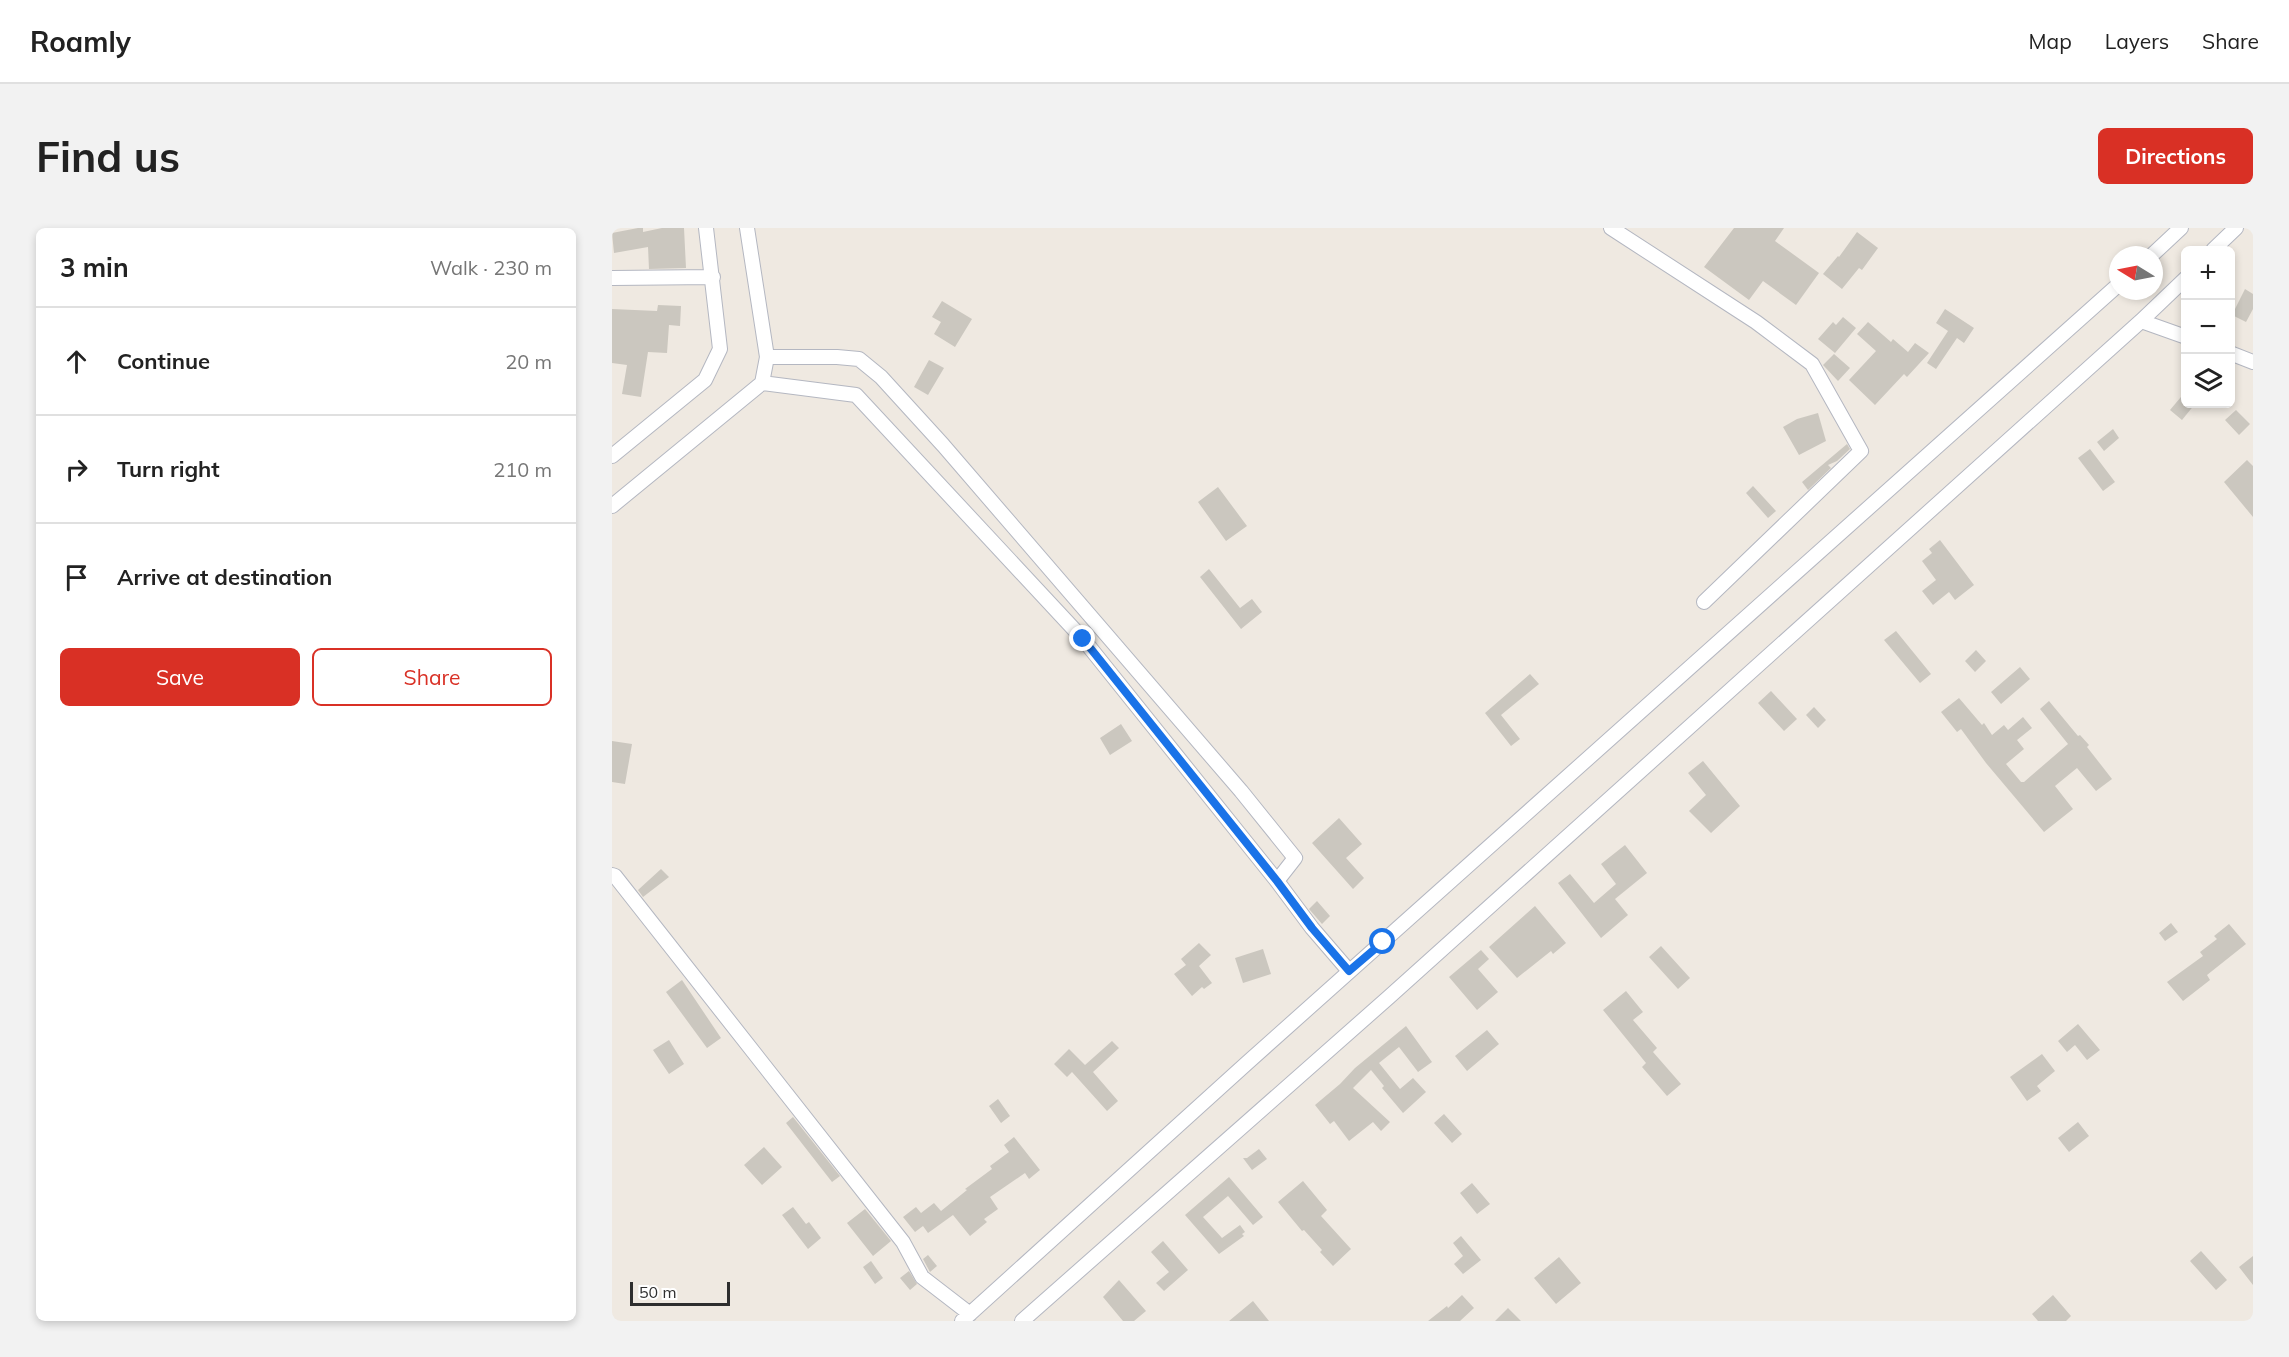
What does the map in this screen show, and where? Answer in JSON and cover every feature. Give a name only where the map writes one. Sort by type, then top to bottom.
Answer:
[{"type":"street","points":[[612,456],[705,380],[720,349],[706,228]]},
{"type":"street","points":[[612,506],[762,383],[767,357],[747,228]]},
{"type":"street","points":[[1611,228],[1756,322],[1812,364],[1861,451],[1704,602]]},
{"type":"street","points":[[2162,246],[2181,228]]},
{"type":"street","points":[[2217,246],[2236,228]]},
{"type":"street","points":[[612,278],[713,277]]},
{"type":"street","points":[[1022,1321],[1389,997],[2181,283]]},
{"type":"street","points":[[612,874],[903,1242],[922,1277],[966,1318],[1349,971],[2109,293]]},
{"type":"street","points":[[2141,321],[2181,335]]},
{"type":"street","points":[[2233,354],[2253,362]]},
{"type":"street","points":[[767,357],[859,359],[881,377],[951,454],[1233,782],[1295,858],[1277,881]]},
{"type":"street","points":[[762,383],[856,395],[1083,639],[1312,928],[1349,971]]},
{"type":"building","points":[[643,228],[643,232],[662,228],[684,228],[686,268],[649,269],[648,247],[614,253],[612,233]]},
{"type":"building","points":[[1734,228],[1784,228],[1775,241],[1819,273],[1796,305],[1763,281],[1749,300],[1704,267]]},
{"type":"building","points":[[1857,232],[1878,248],[1862,270],[1859,268],[1842,289],[1823,274]]},
{"type":"building","points":[[2245,289],[2253,294],[2253,309],[2246,322],[2235,316],[2235,309]]},
{"type":"building","points":[[942,301],[972,319],[955,347],[934,334],[941,322],[932,317]]},
{"type":"building","points":[[658,305],[681,306],[680,326],[669,325],[667,353],[648,352],[641,397],[622,394],[627,365],[612,363],[612,309],[657,311]]},
{"type":"building","points":[[1945,309],[1974,328],[1964,343],[1957,338],[1936,369],[1927,363],[1948,331],[1936,323]]},
{"type":"building","points":[[1843,317],[1856,328],[1835,353],[1818,339],[1833,322],[1836,325]]},
{"type":"building","points":[[1868,322],[1891,342],[1893,339],[1908,352],[1915,343],[1929,353],[1907,377],[1904,374],[1875,405],[1849,380],[1876,351],[1857,334]]},
{"type":"building","points":[[1834,354],[1850,368],[1838,381],[1823,365]]},
{"type":"building","points":[[929,360],[944,368],[928,395],[914,387]]},
{"type":"building","points":[[2181,397],[2181,408],[2192,408],[2182,420],[2170,410]]},
{"type":"building","points":[[2236,410],[2250,424],[2239,435],[2225,420]]},
{"type":"building","points":[[1818,413],[1826,441],[1799,455],[1783,427],[1797,419]]},
{"type":"building","points":[[2113,429],[2119,438],[2104,451],[2097,442]]},
{"type":"building","points":[[1847,444],[1850,449],[1837,461],[1828,465],[1831,468],[1808,490],[1802,482]]},
{"type":"building","points":[[2090,449],[2115,482],[2103,491],[2078,458]]},
{"type":"building","points":[[2247,460],[2253,466],[2253,517],[2224,482]]},
{"type":"building","points":[[1753,486],[1776,511],[1768,518],[1746,493]]},
{"type":"building","points":[[1218,487],[1247,526],[1226,541],[1198,502]]},
{"type":"building","points":[[1940,540],[1974,585],[1955,600],[1949,592],[1933,605],[1922,591],[1936,580],[1922,561],[1932,553],[1929,549]]},
{"type":"building","points":[[1209,569],[1240,608],[1252,599],[1262,612],[1241,629],[1200,577]]},
{"type":"building","points":[[1896,631],[1931,674],[1920,683],[1884,640]]},
{"type":"building","points":[[1976,650],[1986,661],[1975,672],[1965,661]]},
{"type":"building","points":[[2020,667],[2030,679],[2001,704],[1991,692]]},
{"type":"building","points":[[1530,674],[1539,684],[1501,715],[1520,739],[1511,746],[1485,713]]},
{"type":"building","points":[[1771,691],[1797,719],[1784,731],[1758,703]]},
{"type":"building","points":[[1959,698],[1982,725],[1984,723],[1992,735],[2004,725],[2008,730],[2023,717],[2032,728],[2017,740],[2024,749],[2006,764],[2021,782],[2024,782],[2068,744],[2040,709],[2049,701],[2078,736],[2080,735],[2089,745],[2087,747],[2112,779],[2096,791],[2077,768],[2055,786],[2073,809],[2044,832],[1986,763],[1961,729],[1957,732],[1941,712]]},
{"type":"building","points":[[1814,707],[1826,720],[1818,728],[1806,715]]},
{"type":"building","points":[[1121,724],[1132,741],[1110,755],[1100,738]]},
{"type":"building","points":[[612,741],[632,744],[625,784],[612,782]]},
{"type":"building","points":[[1703,761],[1740,806],[1711,833],[1689,811],[1706,795],[1688,773]]},
{"type":"building","points":[[1339,818],[1362,844],[1346,858],[1364,878],[1353,889],[1312,843]]},
{"type":"building","points":[[1625,845],[1647,873],[1615,899],[1628,915],[1601,938],[1558,883],[1570,874],[1594,903],[1616,884],[1601,864]]},
{"type":"building","points":[[661,869],[669,877],[643,897],[638,890]]},
{"type":"building","points":[[1317,901],[1330,916],[1322,924],[1309,909]]},
{"type":"building","points":[[1535,906],[1566,943],[1553,954],[1551,951],[1517,978],[1489,947]]},
{"type":"building","points":[[2171,923],[2178,932],[2165,941],[2159,933]]},
{"type":"building","points":[[2229,924],[2246,944],[2207,975],[2210,980],[2183,1001],[2167,982],[2203,956],[2200,952],[2217,939],[2214,936]]},
{"type":"building","points":[[1199,943],[1211,955],[1199,966],[1212,983],[1204,989],[1202,987],[1192,996],[1174,974],[1186,965],[1181,959]]},
{"type":"building","points":[[1661,946],[1690,978],[1678,989],[1649,957]]},
{"type":"building","points":[[1263,949],[1271,974],[1243,983],[1235,958]]},
{"type":"building","points":[[1481,950],[1489,959],[1478,969],[1498,992],[1477,1010],[1449,977]]},
{"type":"building","points":[[682,980],[721,1038],[707,1048],[666,992]]},
{"type":"building","points":[[1626,991],[1643,1012],[1633,1020],[1657,1048],[1653,1052],[1681,1084],[1667,1096],[1642,1067],[1646,1063],[1603,1010]]},
{"type":"building","points":[[2078,1024],[2100,1050],[2087,1060],[2075,1045],[2067,1052],[2058,1041]]},
{"type":"building","points":[[1406,1026],[1432,1062],[1418,1072],[1399,1047],[1379,1063],[1400,1089],[1413,1078],[1426,1092],[1403,1113],[1382,1088],[1384,1086],[1371,1070],[1353,1088],[1390,1122],[1381,1131],[1373,1122],[1349,1141],[1334,1121],[1330,1124],[1315,1105]]},
{"type":"building","points":[[1487,1030],[1499,1044],[1467,1071],[1455,1056]]},
{"type":"building","points":[[669,1040],[684,1064],[669,1074],[653,1050]]},
{"type":"building","points":[[1112,1041],[1119,1048],[1093,1072],[1118,1101],[1107,1111],[1072,1072],[1067,1077],[1054,1064],[1069,1049],[1085,1065]]},
{"type":"building","points":[[2042,1054],[2055,1071],[2037,1086],[2041,1091],[2027,1101],[2010,1077]]},
{"type":"building","points":[[998,1099],[1010,1116],[1001,1123],[989,1106]]},
{"type":"building","points":[[1444,1114],[1462,1134],[1452,1143],[1434,1123]]},
{"type":"building","points":[[793,1117],[840,1176],[832,1182],[786,1123]]},
{"type":"building","points":[[2078,1122],[2089,1136],[2069,1152],[2058,1138]]},
{"type":"building","points":[[1014,1137],[1040,1170],[1029,1179],[1025,1173],[990,1197],[998,1209],[984,1219],[987,1222],[970,1236],[953,1215],[928,1233],[923,1226],[915,1232],[903,1217],[916,1207],[921,1213],[934,1203],[941,1211],[992,1169],[990,1166],[1009,1152],[1004,1145]]},
{"type":"building","points":[[764,1147],[782,1167],[762,1185],[744,1165]]},
{"type":"building","points":[[1259,1149],[1267,1159],[1252,1170],[1243,1158],[1247,1158]]},
{"type":"building","points":[[1229,1177],[1263,1217],[1253,1225],[1228,1196],[1203,1217],[1222,1238],[1240,1225],[1245,1232],[1242,1234],[1244,1236],[1219,1254],[1185,1215]]},
{"type":"building","points":[[1303,1181],[1327,1210],[1321,1216],[1351,1249],[1333,1266],[1320,1252],[1322,1250],[1304,1230],[1302,1231],[1278,1202]]},
{"type":"building","points":[[1472,1183],[1490,1204],[1477,1214],[1460,1193]]},
{"type":"building","points":[[793,1207],[806,1224],[809,1222],[821,1238],[808,1249],[782,1215]]},
{"type":"building","points":[[865,1209],[891,1241],[873,1256],[847,1223]]},
{"type":"building","points":[[1461,1236],[1481,1260],[1463,1274],[1454,1264],[1463,1256],[1453,1243]]},
{"type":"building","points":[[1163,1241],[1188,1270],[1164,1291],[1156,1283],[1169,1272],[1151,1252]]},
{"type":"building","points":[[2201,1251],[2227,1280],[2216,1290],[2190,1261]]},
{"type":"building","points":[[928,1255],[937,1266],[930,1272],[923,1259]]},
{"type":"building","points":[[2253,1256],[2253,1285],[2239,1267]]},
{"type":"building","points":[[1559,1257],[1581,1283],[1556,1304],[1534,1278]]},
{"type":"building","points":[[871,1261],[883,1278],[875,1284],[863,1267]]},
{"type":"building","points":[[909,1271],[917,1284],[910,1290],[900,1278]]},
{"type":"building","points":[[1119,1280],[1146,1311],[1134,1321],[1123,1321],[1103,1297]]},
{"type":"building","points":[[1462,1295],[1474,1308],[1460,1321],[1428,1321],[1447,1306],[1448,1308]]},
{"type":"building","points":[[2053,1295],[2071,1316],[2066,1321],[2038,1321],[2032,1314]]},
{"type":"building","points":[[1253,1301],[1269,1321],[1229,1321]]},
{"type":"building","points":[[1508,1308],[1521,1321],[1495,1321]]},
{"type":"route","points":[[1083,639],[1312,928],[1349,971],[1383,942]]}]
